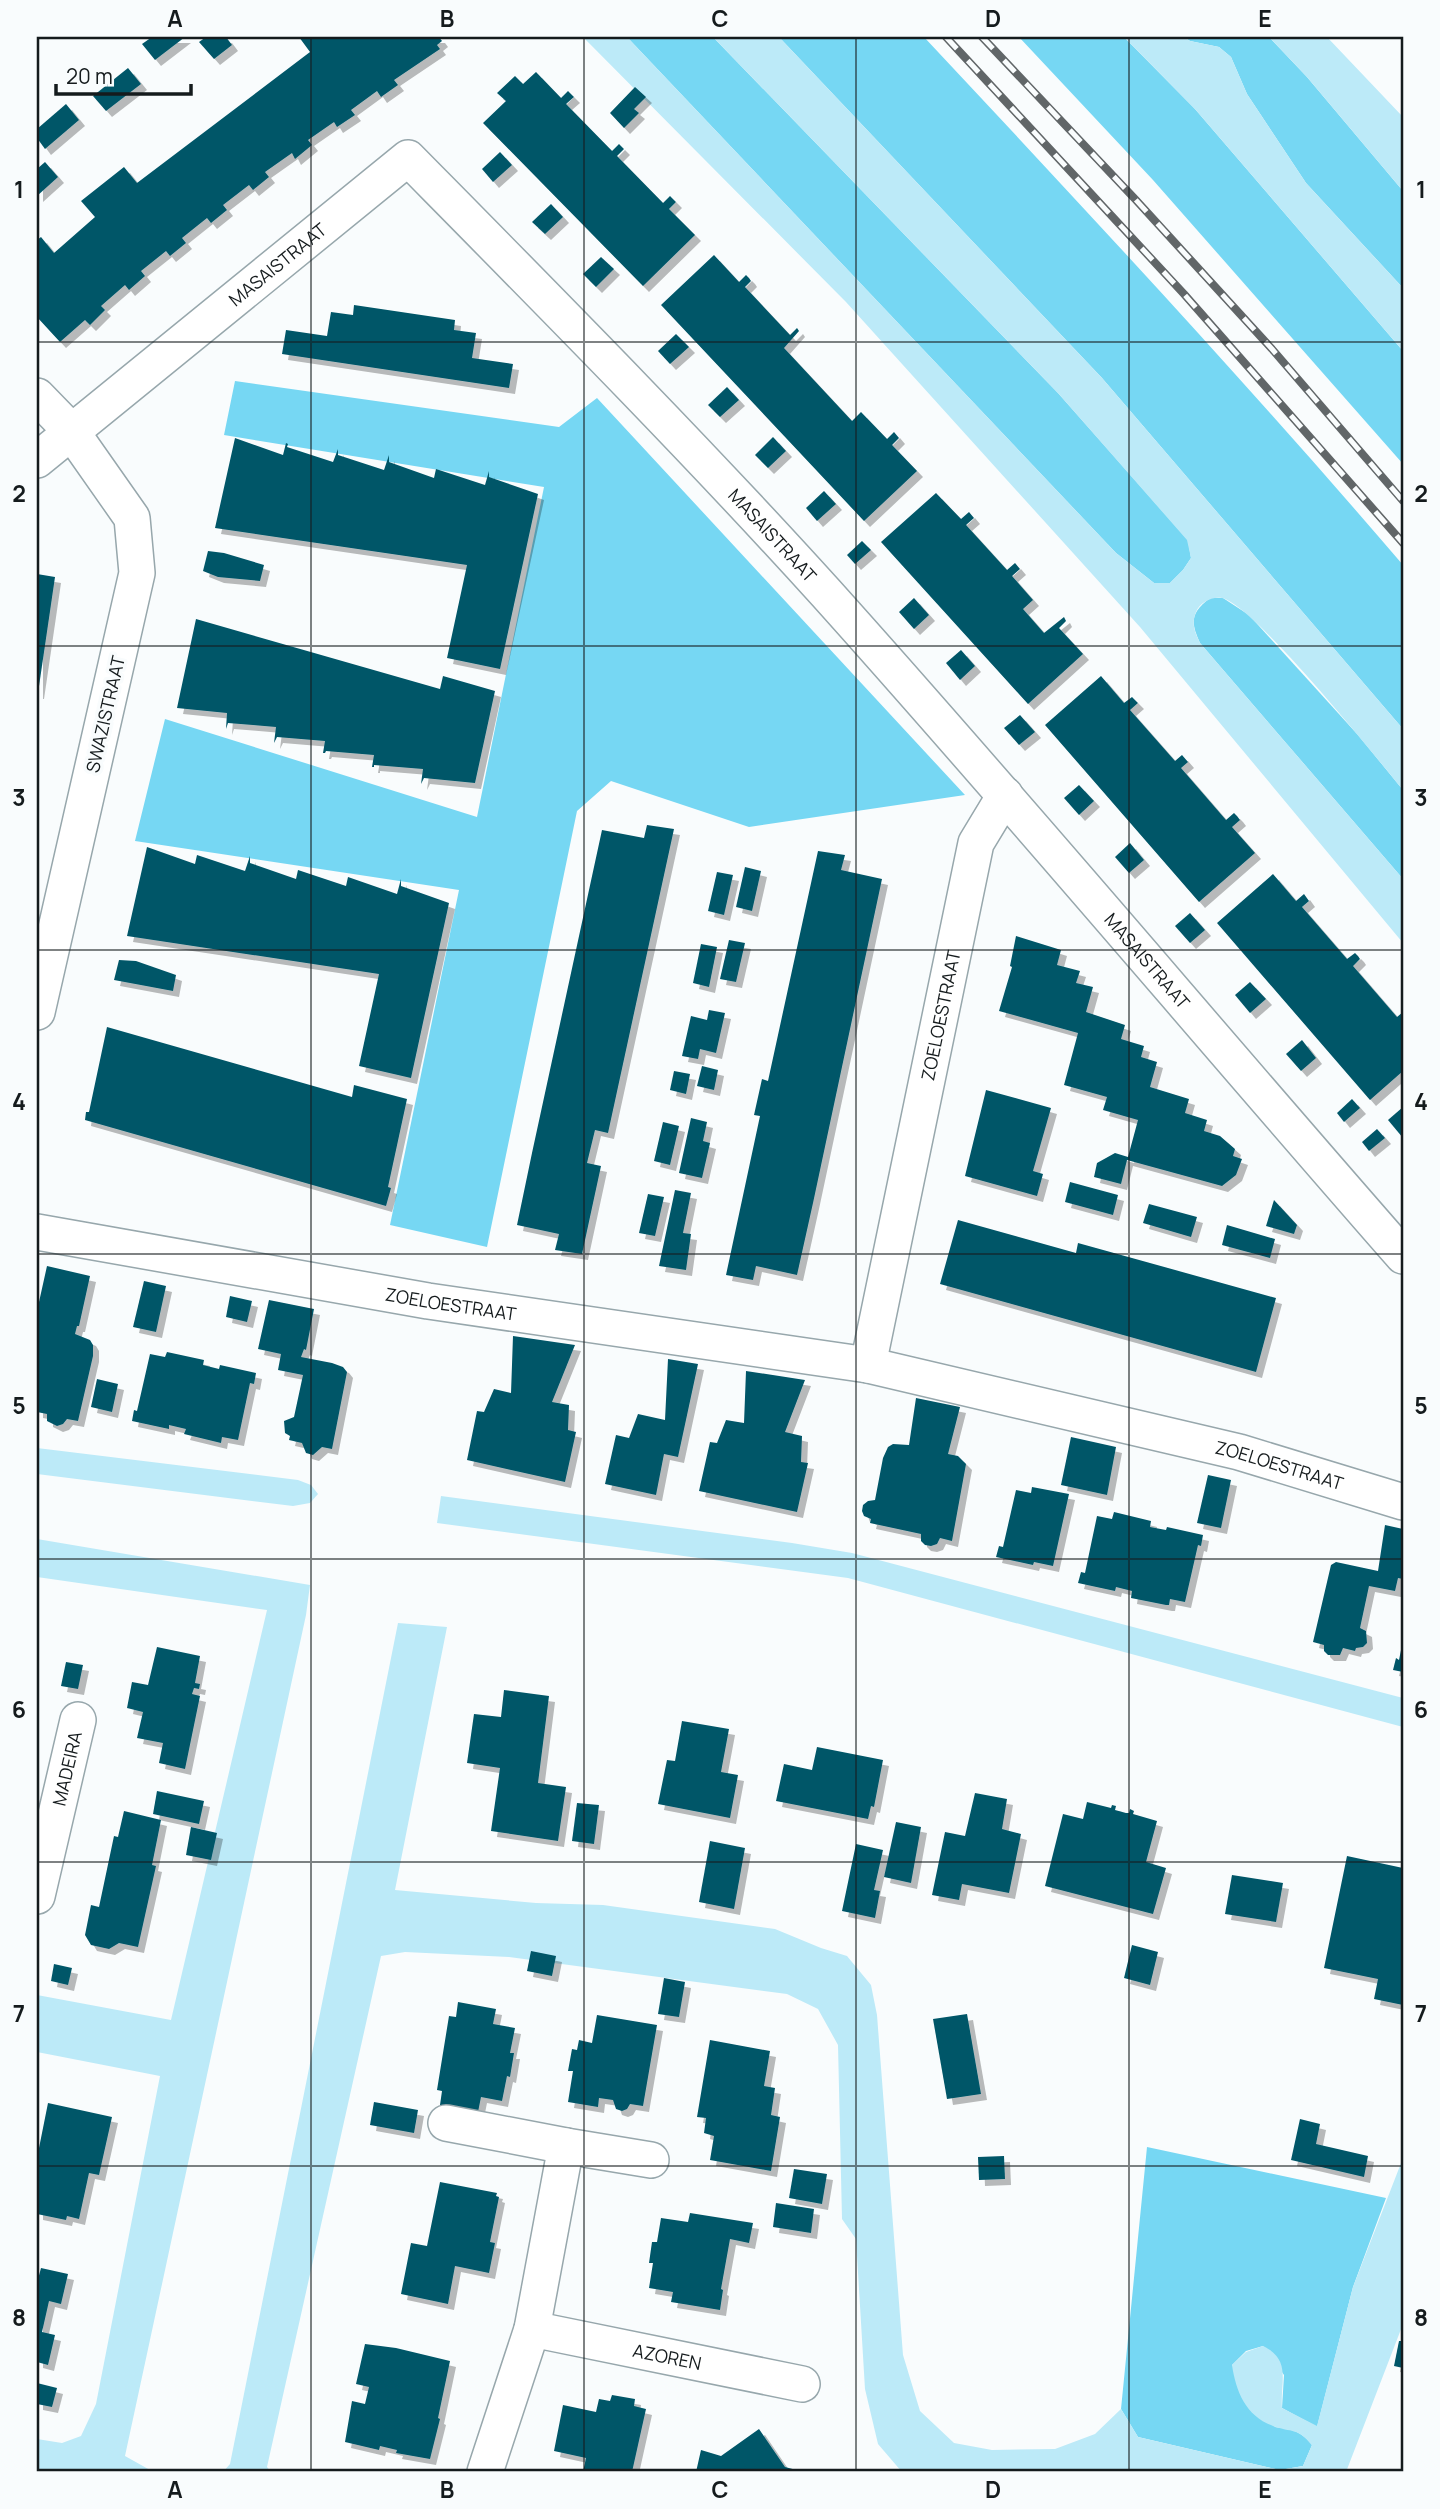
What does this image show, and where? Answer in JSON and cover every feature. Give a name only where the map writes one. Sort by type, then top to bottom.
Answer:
[{"type":"street","name":"MASAISTRAAT","points":[[37,460],[408,158],[622,376],[823,591],[1005,795],[1403,1256]]},
{"type":"street","points":[[37,396],[71,431]]},
{"type":"street","name":"SWAZISTRAAT","points":[[37,1012],[138,573],[132,518],[71,431]]},
{"type":"street","name":"ZOELOESTRAAT","points":[[868,1365],[976,843],[1005,795]]},
{"type":"street","name":"ZOELOESTRAAT","points":[[37,1232],[428,1301],[868,1365],[1239,1452],[1403,1502]]},
{"type":"street","name":"MADEIRA","points":[[37,1896],[46,1814],[78,1720]]},
{"type":"street","points":[[446,2123],[651,2160]]},
{"type":"street","points":[[485,2472],[532,2329],[566,2146]]},
{"type":"street","name":"AZOREN","points":[[532,2329],[802,2384]]},
{"type":"shaded area","points":[[583,37],[627,37],[1116,553],[1154,583],[1170,583],[1191,558],[1187,540],[1058,393],[713,37],[779,37],[1102,378],[1403,729],[1403,790],[1314,684],[1238,607],[1218,598],[1210,599],[1198,609],[1194,624],[1200,643],[1403,879],[1403,943],[1140,627],[846,302]]},
{"type":"shaded area","points":[[627,37],[713,37],[1058,393],[1188,540],[1191,558],[1183,570],[1170,583],[1154,583],[1116,553]]},
{"type":"shaded area","points":[[779,37],[924,37],[1226,364],[1403,565],[1403,729],[1102,378]]},
{"type":"shaded area","points":[[1019,37],[1124,37],[1195,109],[1403,351],[1403,464],[1153,180]]},
{"type":"shaded area","points":[[1124,37],[1184,37],[1190,41],[1219,47],[1231,57],[1247,94],[1306,183],[1403,288],[1403,351],[1195,109]]},
{"type":"shaded area","points":[[1184,37],[1269,37],[1307,77],[1403,191],[1403,288],[1306,183],[1247,94],[1231,57],[1219,47],[1190,41]]},
{"type":"shaded area","points":[[1269,37],[1327,37],[1403,117],[1403,191],[1307,77]]},
{"type":"shaded area","points":[[235,381],[559,427],[597,398],[965,795],[749,827],[611,781],[577,811],[487,1247],[390,1225],[459,890],[135,841],[165,719],[477,817],[544,487],[224,435]]},
{"type":"shaded area","points":[[1210,598],[1223,598],[1249,615],[1358,735],[1403,790],[1403,879],[1200,643],[1194,618],[1199,608]]},
{"type":"shaded area","points":[[37,1448],[298,1480],[311,1485],[318,1494],[310,1503],[293,1506],[37,1474]]},
{"type":"shaded area","points":[[441,1496],[852,1553],[1403,1698],[1403,1727],[848,1578],[437,1523]]},
{"type":"shaded area","points":[[37,1539],[310,1585],[306,1615],[125,2456],[150,2470],[162,2472],[37,2472],[37,2439],[62,2443],[81,2436],[96,2404],[160,2076],[37,2052],[37,1995],[171,2020],[267,1610],[37,1577]]},
{"type":"shaded area","points":[[398,1623],[447,1627],[395,1890],[536,1903],[603,1905],[775,1929],[847,1956],[871,1985],[877,2015],[903,2355],[920,2411],[954,2443],[992,2450],[1055,2449],[1095,2434],[1121,2409],[1138,2437],[1280,2470],[1303,2466],[1312,2445],[1298,2433],[1264,2422],[1249,2409],[1236,2385],[1232,2365],[1246,2352],[1263,2346],[1272,2352],[1278,2358],[1283,2372],[1282,2408],[1317,2426],[1353,2287],[1403,2158],[1403,2324],[1346,2472],[902,2472],[878,2444],[865,2389],[856,2239],[842,2219],[838,2045],[818,2009],[787,1994],[509,1957],[405,1952],[381,1956],[267,2467],[271,2472],[223,2472],[230,2464]]},
{"type":"shaded area","points":[[1147,2147],[1386,2198],[1353,2287],[1317,2427],[1282,2408],[1284,2375],[1263,2346],[1246,2351],[1232,2365],[1275,2427],[1296,2432],[1312,2445],[1303,2466],[1280,2470],[1138,2437],[1121,2409]]},
{"type":"building","points":[[152,37],[185,37],[155,60],[142,44]]},
{"type":"building","points":[[206,37],[226,37],[232,45],[214,59],[199,42]]},
{"type":"building","points":[[299,37],[439,37],[442,41],[437,45],[440,49],[394,80],[398,85],[381,97],[377,91],[351,110],[355,115],[337,127],[334,122],[308,140],[312,145],[295,159],[292,153],[265,172],[269,177],[253,190],[249,185],[223,205],[227,210],[211,223],[207,218],[182,238],[186,243],[170,256],[166,251],[141,271],[145,276],[129,290],[125,285],[101,306],[105,310],[90,325],[85,320],[60,342],[37,317],[37,240],[41,237],[54,253],[95,217],[81,201],[124,167],[137,183],[310,52]]},
{"type":"building","points":[[128,68],[141,84],[106,111],[93,96]]},
{"type":"building","points":[[536,72],[561,98],[568,91],[574,97],[566,104],[612,151],[619,144],[624,149],[617,156],[663,203],[670,196],[676,202],[669,209],[695,235],[643,286],[483,123],[506,101],[497,93],[515,76],[523,84]]},
{"type":"building","points":[[635,87],[646,97],[634,109],[639,113],[624,128],[610,113]]},
{"type":"building","points":[[66,104],[79,120],[45,149],[37,138],[37,129]]},
{"type":"building","points":[[500,152],[512,165],[493,182],[482,169]]},
{"type":"building","points":[[45,162],[58,177],[37,196],[37,169]]},
{"type":"building","points":[[551,204],[563,217],[545,234],[532,222]]},
{"type":"building","points":[[714,255],[739,282],[746,275],[749,278],[751,281],[745,287],[790,335],[797,328],[799,331],[784,348],[852,421],[861,412],[887,439],[894,432],[899,438],[892,445],[917,471],[864,521],[661,305]]},
{"type":"building","points":[[601,257],[614,269],[596,287],[583,274]]},
{"type":"building","points":[[354,305],[455,320],[454,330],[476,333],[472,358],[513,364],[509,388],[282,354],[286,330],[327,336],[331,312],[353,315]]},
{"type":"building","points":[[676,334],[689,347],[670,364],[658,351]]},
{"type":"building","points":[[727,387],[739,400],[720,417],[708,405]]},
{"type":"building","points":[[773,437],[786,451],[768,468],[755,455]]},
{"type":"building","points":[[235,438],[283,455],[286,443],[287,447],[333,462],[338,449],[338,455],[384,470],[389,455],[389,462],[434,478],[436,469],[485,485],[489,471],[489,477],[538,494],[500,669],[447,658],[467,565],[215,528]]},
{"type":"building","points":[[824,491],[836,504],[817,521],[806,508]]},
{"type":"building","points":[[936,493],[961,519],[969,512],[974,518],[966,525],[1007,570],[1015,563],[1020,569],[1012,576],[1033,600],[1023,609],[1044,633],[1064,617],[1066,621],[1059,628],[1083,654],[1028,704],[881,542]]},
{"type":"building","points":[[862,541],[871,550],[855,564],[847,555]]},
{"type":"building","points":[[208,551],[264,565],[260,581],[218,577],[203,571]]},
{"type":"building","points":[[37,574],[55,577],[38,693],[37,693]]},
{"type":"building","points":[[914,598],[929,615],[914,629],[899,612]]},
{"type":"building","points":[[196,619],[440,689],[443,676],[495,691],[475,783],[424,778],[421,784],[423,769],[372,767],[374,755],[326,751],[323,753],[325,741],[277,737],[274,743],[276,727],[228,723],[226,729],[227,713],[177,708]]},
{"type":"building","points":[[961,650],[975,666],[960,680],[946,663]]},
{"type":"building","points":[[1101,676],[1124,703],[1132,697],[1138,703],[1130,710],[1175,761],[1182,755],[1188,762],[1181,768],[1226,820],[1234,813],[1237,816],[1240,820],[1232,827],[1255,853],[1199,902],[1045,725]]},
{"type":"building","points":[[1020,715],[1035,732],[1019,745],[1004,728]]},
{"type":"building","points":[[1079,785],[1094,801],[1079,815],[1064,798]]},
{"type":"building","points":[[647,825],[674,829],[608,1133],[595,1130],[587,1163],[601,1166],[582,1254],[555,1250],[559,1234],[517,1225],[532,1153],[602,830],[644,838]]},
{"type":"building","points":[[1130,843],[1144,860],[1129,873],[1115,857]]},
{"type":"building","points":[[147,847],[195,864],[197,855],[245,871],[250,856],[250,863],[296,879],[298,870],[346,886],[348,877],[397,894],[401,879],[401,886],[449,903],[411,1078],[359,1066],[379,974],[127,936]]},
{"type":"building","points":[[818,851],[845,855],[841,870],[882,879],[797,1275],[756,1266],[753,1280],[726,1275],[760,1116],[754,1115],[762,1079],[768,1081]]},
{"type":"building","points":[[745,867],[761,871],[752,911],[736,907]]},
{"type":"building","points":[[717,872],[733,875],[724,915],[708,911]]},
{"type":"building","points":[[1273,874],[1296,901],[1304,894],[1309,901],[1302,907],[1347,959],[1355,953],[1358,956],[1360,959],[1353,966],[1397,1017],[1403,1012],[1403,1071],[1370,1100],[1217,923]]},
{"type":"building","points":[[1190,913],[1205,930],[1190,943],[1175,926]]},
{"type":"building","points":[[1016,936],[1061,950],[1057,965],[1080,971],[1076,983],[1093,987],[1086,1012],[1125,1025],[1121,1039],[1144,1046],[1141,1057],[1157,1062],[1150,1087],[1189,1099],[1185,1113],[1207,1120],[1204,1131],[1220,1136],[1235,1149],[1233,1156],[1242,1159],[1236,1175],[1222,1186],[1127,1160],[1121,1184],[1094,1177],[1097,1163],[1115,1153],[1128,1157],[1138,1120],[1103,1110],[1107,1097],[1064,1085],[1078,1033],[999,1011],[1012,967],[1010,966]]},
{"type":"building","points":[[729,940],[745,943],[736,982],[720,979]]},
{"type":"building","points":[[701,944],[717,947],[709,987],[693,983]]},
{"type":"building","points":[[119,960],[136,961],[176,975],[173,991],[114,980]]},
{"type":"building","points":[[1250,982],[1266,999],[1250,1013],[1235,995]]},
{"type":"building","points":[[709,1010],[725,1013],[716,1053],[700,1049],[698,1059],[682,1056],[691,1016],[707,1020]]},
{"type":"building","points":[[107,1027],[352,1097],[354,1085],[407,1099],[386,1206],[85,1120]]},
{"type":"building","points":[[1302,1040],[1316,1058],[1301,1071],[1286,1054]]},
{"type":"building","points":[[702,1066],[718,1070],[714,1090],[697,1086]]},
{"type":"building","points":[[674,1071],[690,1074],[686,1094],[670,1090]]},
{"type":"building","points":[[986,1090],[1051,1108],[1033,1171],[1043,1174],[1037,1196],[965,1176]]},
{"type":"building","points":[[1352,1099],[1360,1108],[1344,1122],[1337,1113]]},
{"type":"building","points":[[1403,1107],[1403,1138],[1388,1120]]},
{"type":"building","points":[[691,1118],[707,1122],[703,1141],[710,1143],[702,1178],[679,1173]]},
{"type":"building","points":[[663,1122],[679,1126],[670,1165],[654,1161]]},
{"type":"building","points":[[1377,1129],[1385,1138],[1369,1151],[1362,1142]]},
{"type":"building","points":[[1070,1182],[1118,1195],[1113,1215],[1065,1202]]},
{"type":"building","points":[[675,1190],[691,1193],[683,1233],[691,1234],[686,1270],[659,1266]]},
{"type":"building","points":[[648,1194],[664,1197],[655,1236],[639,1233]]},
{"type":"building","points":[[1274,1200],[1297,1225],[1294,1234],[1266,1226]]},
{"type":"building","points":[[1149,1204],[1197,1217],[1191,1237],[1143,1223]]},
{"type":"building","points":[[958,1220],[1076,1253],[1078,1243],[1276,1298],[1256,1372],[940,1284]]},
{"type":"building","points":[[1227,1225],[1275,1239],[1270,1258],[1222,1245]]},
{"type":"building","points":[[47,1266],[90,1276],[75,1334],[90,1340],[93,1356],[78,1421],[67,1419],[57,1426],[47,1421],[47,1414],[37,1412],[37,1311]]},
{"type":"building","points":[[144,1281],[166,1286],[156,1332],[133,1327]]},
{"type":"building","points":[[230,1296],[252,1301],[247,1322],[226,1317]]},
{"type":"building","points":[[269,1300],[314,1309],[306,1350],[304,1349],[301,1357],[332,1363],[343,1367],[347,1372],[332,1449],[322,1447],[313,1455],[306,1453],[302,1443],[289,1440],[290,1436],[285,1433],[284,1421],[294,1417],[303,1375],[278,1370],[281,1354],[258,1349]]},
{"type":"building","points":[[513,1336],[575,1345],[552,1402],[569,1405],[568,1430],[576,1432],[565,1482],[467,1460],[477,1411],[484,1412],[494,1389],[511,1393]]},
{"type":"building","points":[[167,1352],[204,1360],[203,1365],[219,1369],[220,1365],[256,1373],[254,1384],[250,1383],[238,1440],[222,1437],[221,1443],[184,1434],[186,1429],[169,1425],[169,1429],[132,1421],[134,1410],[137,1411],[150,1354],[165,1357]]},
{"type":"building","points":[[668,1359],[698,1364],[678,1457],[664,1454],[656,1495],[605,1484],[616,1435],[629,1438],[638,1414],[665,1420]]},
{"type":"building","points":[[746,1371],[805,1380],[785,1432],[802,1436],[801,1462],[808,1463],[797,1512],[699,1491],[710,1442],[717,1443],[726,1420],[744,1423]]},
{"type":"building","points":[[97,1379],[118,1384],[112,1412],[91,1407]]},
{"type":"building","points":[[916,1398],[960,1407],[948,1454],[958,1456],[966,1464],[952,1541],[940,1538],[937,1544],[931,1546],[921,1541],[921,1534],[870,1523],[871,1519],[864,1516],[862,1511],[863,1505],[875,1500],[883,1458],[888,1447],[893,1444],[909,1445]]},
{"type":"building","points":[[1071,1437],[1116,1447],[1107,1495],[1061,1485]]},
{"type":"building","points":[[1208,1475],[1231,1480],[1221,1528],[1197,1523]]},
{"type":"building","points":[[1032,1487],[1069,1494],[1053,1566],[1034,1562],[1033,1565],[996,1557],[999,1546],[1003,1547],[1016,1490],[1031,1493]]},
{"type":"building","points":[[1114,1512],[1151,1521],[1150,1527],[1166,1530],[1167,1527],[1203,1535],[1201,1546],[1198,1545],[1185,1602],[1170,1599],[1169,1605],[1166,1605],[1131,1598],[1132,1591],[1116,1587],[1115,1591],[1078,1583],[1081,1572],[1085,1573],[1097,1516],[1112,1519]]},
{"type":"building","points":[[1385,1525],[1403,1529],[1403,1579],[1398,1578],[1395,1591],[1369,1586],[1360,1628],[1366,1631],[1367,1643],[1355,1651],[1343,1648],[1340,1655],[1328,1655],[1324,1651],[1324,1645],[1313,1642],[1331,1565],[1336,1562],[1378,1571]]},
{"type":"building","points":[[1402,1645],[1403,1672],[1393,1670],[1396,1658],[1399,1660]]},
{"type":"building","points":[[157,1647],[200,1656],[195,1683],[200,1684],[199,1689],[194,1688],[192,1694],[200,1696],[185,1769],[159,1763],[163,1743],[137,1738],[143,1712],[127,1708],[132,1682],[148,1685]]},
{"type":"building","points":[[66,1662],[83,1665],[78,1689],[61,1686]]},
{"type":"building","points":[[504,1690],[549,1696],[538,1783],[566,1787],[558,1841],[491,1831],[500,1768],[467,1763],[474,1714],[501,1717]]},
{"type":"building","points":[[682,1721],[729,1729],[721,1772],[738,1775],[730,1818],[658,1804],[667,1760],[675,1761]]},
{"type":"building","points":[[817,1747],[883,1760],[874,1807],[871,1806],[868,1819],[776,1801],[784,1764],[812,1770]]},
{"type":"building","points":[[157,1791],[204,1801],[199,1824],[153,1814]]},
{"type":"building","points":[[975,1793],[1007,1799],[1002,1829],[1021,1834],[1009,1893],[962,1884],[959,1900],[932,1895],[945,1832],[965,1836]]},
{"type":"building","points":[[1087,1802],[1111,1808],[1112,1805],[1116,1806],[1115,1810],[1126,1813],[1129,1813],[1130,1809],[1134,1811],[1133,1814],[1157,1821],[1146,1862],[1166,1868],[1153,1914],[1045,1886],[1063,1814],[1083,1819]]},
{"type":"building","points":[[577,1803],[599,1805],[594,1844],[572,1841]]},
{"type":"building","points":[[124,1811],[161,1820],[152,1865],[156,1866],[138,1947],[119,1943],[109,1949],[91,1945],[85,1935],[91,1905],[99,1907],[114,1836],[118,1837]]},
{"type":"building","points":[[896,1822],[921,1827],[911,1883],[884,1877]]},
{"type":"building","points":[[191,1827],[217,1833],[211,1860],[186,1855]]},
{"type":"building","points":[[710,1841],[745,1848],[734,1909],[699,1902]]},
{"type":"building","points":[[856,1844],[883,1850],[874,1890],[880,1891],[875,1918],[842,1911]]},
{"type":"building","points":[[1347,1856],[1403,1868],[1403,2005],[1374,1999],[1378,1979],[1324,1968]]},
{"type":"building","points":[[1232,1875],[1283,1883],[1276,1922],[1225,1914]]},
{"type":"building","points":[[1132,1945],[1158,1952],[1150,1985],[1124,1978]]},
{"type":"building","points":[[531,1951],[556,1956],[552,1976],[527,1971]]},
{"type":"building","points":[[54,1964],[72,1968],[68,1985],[51,1981]]},
{"type":"building","points":[[664,1978],[685,1982],[679,2017],[658,2014]]},
{"type":"building","points":[[458,2002],[496,2009],[493,2024],[515,2028],[510,2053],[514,2053],[510,2077],[507,2076],[502,2101],[481,2097],[478,2112],[440,2105],[442,2091],[437,2090],[449,2016],[456,2017]]},
{"type":"building","points":[[967,2014],[981,2094],[947,2099],[933,2019]]},
{"type":"building","points":[[597,2015],[657,2025],[643,2106],[630,2104],[622,2111],[616,2109],[613,2100],[599,2098],[598,2107],[568,2102],[573,2071],[568,2071],[572,2049],[577,2050],[579,2040],[592,2043]]},
{"type":"building","points":[[710,2040],[770,2051],[764,2086],[775,2088],[771,2115],[780,2117],[771,2171],[710,2160],[714,2136],[704,2133],[706,2118],[697,2117]]},
{"type":"building","points":[[374,2102],[418,2110],[414,2133],[370,2125]]},
{"type":"building","points":[[48,2103],[112,2117],[99,2175],[89,2173],[79,2219],[67,2216],[66,2220],[37,2214],[37,2158]]},
{"type":"building","points":[[1300,2119],[1320,2124],[1316,2144],[1368,2156],[1364,2177],[1291,2160]]},
{"type":"building","points":[[1004,2156],[1005,2179],[979,2180],[978,2157]]},
{"type":"building","points":[[794,2169],[827,2174],[822,2204],[789,2198]]},
{"type":"building","points":[[440,2182],[497,2193],[496,2196],[499,2197],[490,2242],[495,2243],[489,2273],[455,2266],[448,2304],[401,2294],[411,2243],[427,2246]]},
{"type":"building","points":[[776,2203],[814,2209],[811,2233],[773,2227]]},
{"type":"building","points":[[690,2213],[753,2223],[749,2243],[730,2239],[720,2310],[671,2302],[673,2292],[649,2288],[653,2263],[649,2263],[652,2242],[657,2242],[661,2218],[688,2222]]},
{"type":"building","points":[[41,2268],[68,2274],[61,2304],[49,2301],[42,2332],[55,2335],[48,2365],[37,2362],[37,2283]]},
{"type":"building","points":[[1399,2341],[1403,2341],[1403,2368],[1394,2366]]},
{"type":"building","points":[[365,2344],[396,2348],[450,2361],[430,2459],[396,2453],[397,2450],[380,2446],[379,2450],[345,2442],[352,2401],[365,2404],[369,2387],[356,2384]]},
{"type":"building","points":[[37,2383],[57,2388],[52,2407],[37,2404]]},
{"type":"building","points":[[612,2395],[635,2399],[634,2406],[646,2409],[632,2472],[583,2472],[586,2458],[554,2451],[563,2405],[596,2412],[599,2399],[610,2401]]},
{"type":"building","points":[[759,2429],[785,2467],[804,2472],[696,2472],[701,2450],[721,2456]]},
{"type":"railway","points":[[946,37],[1184,294],[1403,543]]},
{"type":"railway","points":[[982,37],[1272,349],[1403,501]]}]
